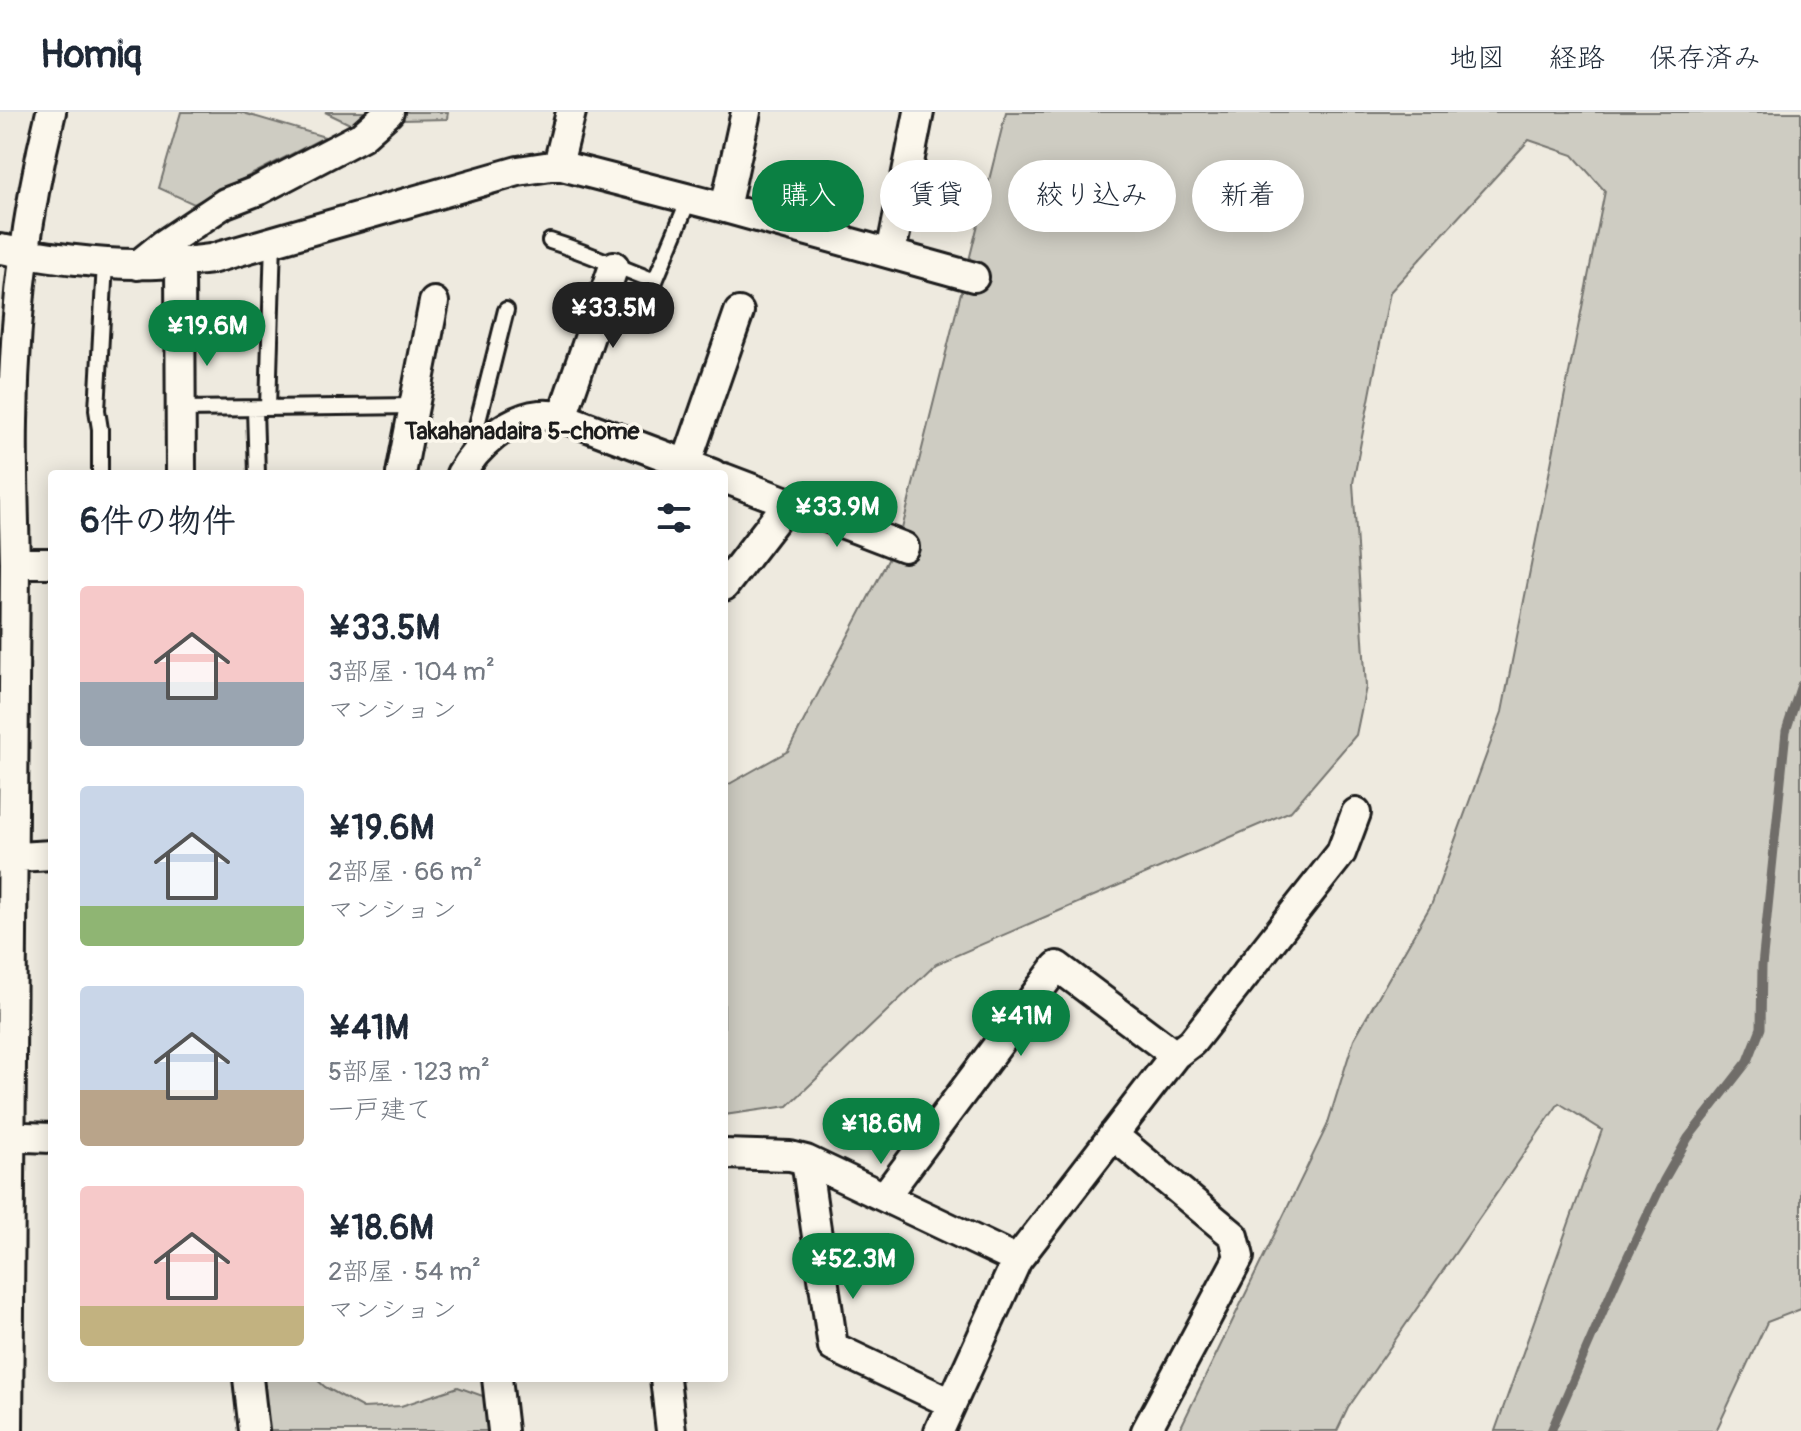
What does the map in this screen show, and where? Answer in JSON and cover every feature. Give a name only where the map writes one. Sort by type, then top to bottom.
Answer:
[{"type":"street","points":[[8,1431],[4,1303],[6,858],[15,563],[13,422],[17,338],[12,251],[51,112]]},
{"type":"street","points":[[138,265],[215,209],[259,190],[362,136],[389,112]]},
{"type":"street","points":[[558,165],[571,112]]},
{"type":"street","points":[[725,208],[746,112]]},
{"type":"street","points":[[891,253],[919,112]]},
{"type":"street","points":[[12,251],[138,265],[211,259],[518,171],[558,165],[974,277]]},
{"type":"street","points":[[180,263],[181,470]]},
{"type":"street","points":[[562,417],[614,266]]},
{"type":"street","points":[[402,470],[434,302]]},
{"type":"street","points":[[686,464],[739,312]]},
{"type":"street","points":[[464,469],[483,446],[506,427],[540,415],[562,417],[702,470]]},
{"type":"street","points":[[728,480],[904,547]]},
{"type":"street","points":[[728,581],[788,503]]},
{"type":"street","points":[[15,563],[48,563]]},
{"type":"street","points":[[939,1431],[1017,1260],[1175,1055],[1192,1042],[1341,853],[1356,813]]},
{"type":"street","points":[[6,858],[48,855]]},
{"type":"street","points":[[885,1196],[1057,966],[1175,1055]]},
{"type":"street","points":[[1113,1135],[1234,1236],[1239,1257],[1146,1431]]},
{"type":"street","points":[[5,1136],[48,1138]]},
{"type":"street","points":[[728,1154],[790,1156],[806,1160],[1017,1260]]},
{"type":"street","points":[[806,1160],[833,1347],[951,1403]]},
{"type":"street","points":[[248,1382],[254,1431]]},
{"type":"street","points":[[497,1382],[503,1431]]},
{"type":"street","points":[[665,1382],[671,1431]]},
{"type":"lane","points":[[550,241],[586,252],[655,281],[689,199]]},
{"type":"lane","points":[[257,470],[273,240]]},
{"type":"lane","points":[[100,470],[97,410],[105,263]]},
{"type":"lane","points":[[464,469],[506,310]]},
{"type":"lane","points":[[181,409],[414,406]]},
{"type":"shaded area","points":[[181,112],[240,112],[325,137],[194,204],[159,188]]},
{"type":"shaded area","points":[[325,112],[366,112],[354,126]]},
{"type":"shaded area","points":[[402,112],[448,112],[447,119],[401,120]]},
{"type":"shaded area","points":[[1006,112],[1801,112],[1801,1309],[1767,1322],[1716,1431],[1495,1431],[1602,1130],[1559,1103],[1348,1408],[1337,1431],[1179,1431],[1327,1126],[1354,1039],[1432,903],[1502,712],[1605,191],[1573,155],[1529,140],[1390,292],[1353,483],[1366,687],[1356,735],[1291,811],[936,964],[788,1106],[728,1114],[728,785],[788,751],[900,537],[976,232],[992,232],[992,168]]},
{"type":"shaded area","points":[[256,1382],[319,1382],[363,1408],[401,1406],[458,1387],[491,1399],[494,1431],[262,1431]]},
{"type":"waterway","points":[[1551,1431],[1664,1180],[1688,1138],[1748,1061],[1761,1028],[1762,966],[1786,731],[1801,685]]},
{"type":"district","name":"Takahanadaira 5-chome","points":[[522,431]]}]
